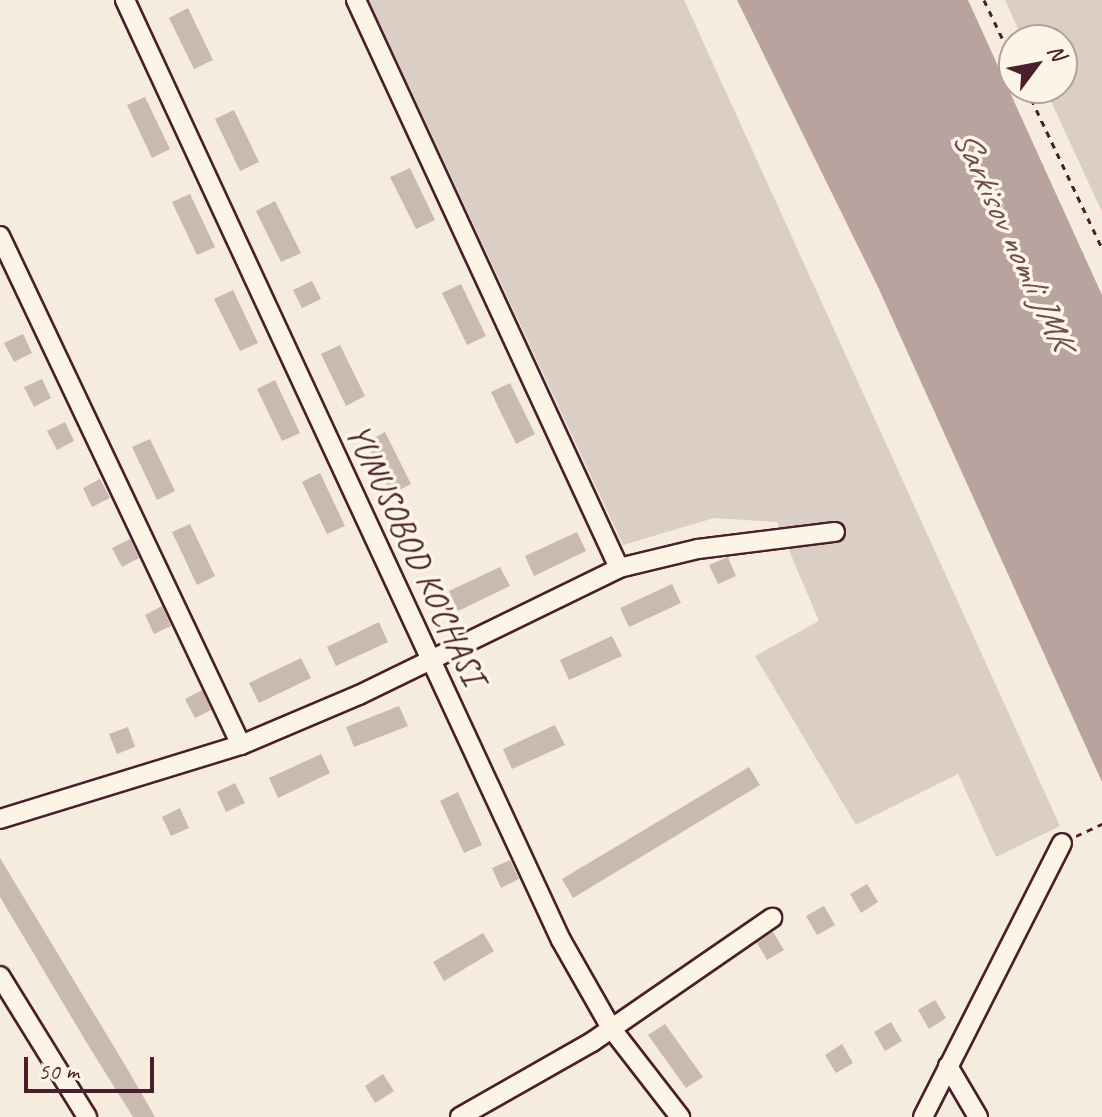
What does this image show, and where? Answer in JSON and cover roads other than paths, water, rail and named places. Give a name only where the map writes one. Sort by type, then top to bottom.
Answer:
[{"type":"street","name":"YUNUSOBOD KO'CHASI","points":[[125,0],[561,940],[611,1028],[680,1117]]},
{"type":"street","points":[[356,0],[619,568]]},
{"type":"street","points":[[0,236],[241,745]]},
{"type":"street","points":[[0,819],[241,745],[429,661],[619,568],[698,549],[835,532]]},
{"type":"street","points":[[923,1117],[1062,843]]},
{"type":"street","points":[[465,1116],[611,1028],[772,918]]},
{"type":"street","points":[[0,976],[87,1117]]},
{"type":"street","points":[[948,1066],[978,1117]]},
{"type":"water","name":"Sarkisov nomli JMK","points":[[737,0],[968,0],[998,66],[998,104],[1015,104],[1102,295],[1102,782],[878,287]]}]
